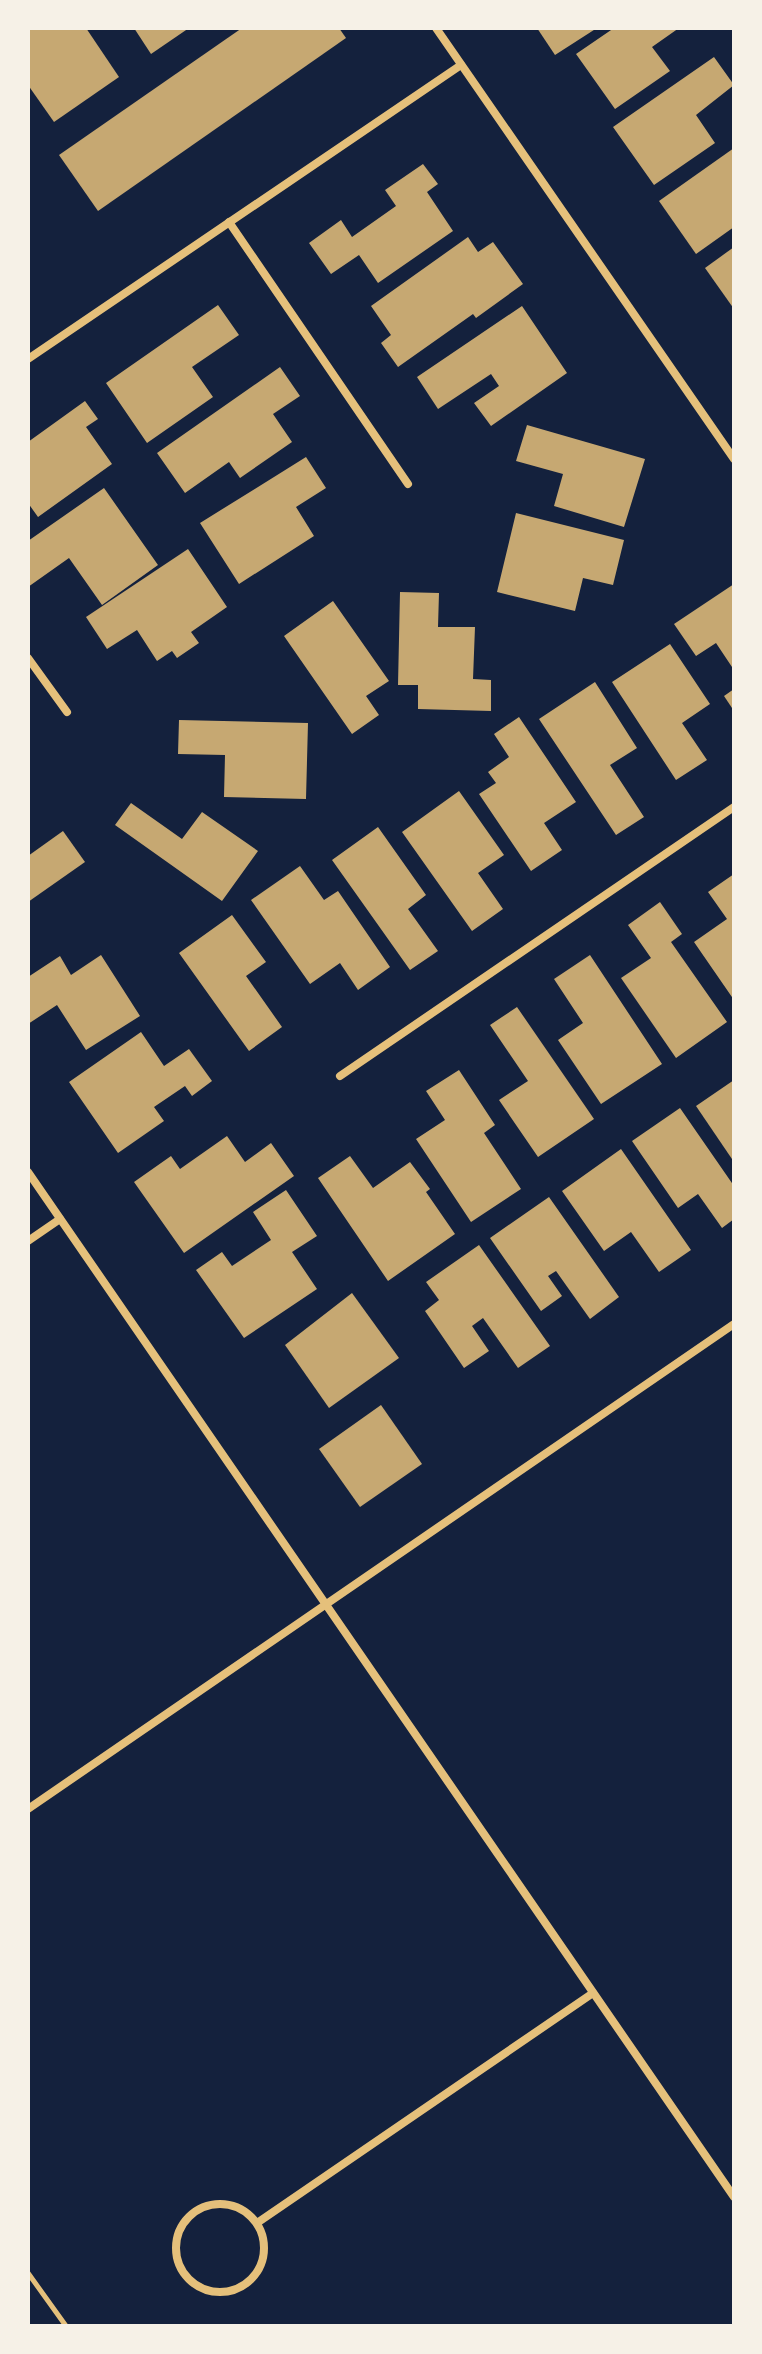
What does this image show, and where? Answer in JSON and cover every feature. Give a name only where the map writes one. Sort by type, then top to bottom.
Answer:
[{"type":"street","points":[[436,28],[734,459]]},
{"type":"street","points":[[28,359],[461,65]]},
{"type":"street","points":[[229,222],[408,484]]},
{"type":"street","points":[[28,658],[67,712]]},
{"type":"street","points":[[340,1076],[734,807]]},
{"type":"street","points":[[28,1172],[734,2197]]},
{"type":"street","points":[[28,1241],[60,1219]]},
{"type":"street","points":[[28,1809],[734,1324]]},
{"type":"street","points":[[257,2223],[593,1993]]},
{"type":"street","points":[[211,2204],[228,2204],[245,2210],[257,2223],[264,2239],[264,2256],[258,2273],[245,2285],[229,2292],[211,2292],[195,2285],[183,2273],[176,2257],[176,2240],[183,2224],[195,2211],[211,2204]]},
{"type":"path","points":[[28,2273],[66,2326]]},
{"type":"building","points":[[28,28],[86,28],[119,77],[54,122],[28,85]]},
{"type":"building","points":[[134,28],[189,28],[151,54]]},
{"type":"building","points":[[242,28],[339,28],[346,38],[98,211],[59,155]]},
{"type":"building","points":[[537,28],[597,28],[555,55]]},
{"type":"building","points":[[614,28],[679,28],[652,47],[670,71],[615,109],[576,54]]},
{"type":"building","points":[[714,57],[734,85],[696,115],[715,143],[654,185],[613,127]]},
{"type":"building","points":[[734,148],[734,227],[696,254],[659,201]]},
{"type":"building","points":[[423,164],[438,184],[427,192],[453,231],[378,283],[359,255],[331,274],[309,243],[341,220],[352,237],[396,206],[385,190]]},
{"type":"building","points":[[468,237],[478,252],[493,242],[523,284],[476,318],[473,314],[398,367],[381,343],[391,335],[371,306]]},
{"type":"building","points":[[734,247],[734,309],[705,268]]},
{"type":"building","points":[[218,305],[239,335],[192,367],[213,397],[147,443],[106,383]]},
{"type":"building","points":[[522,306],[567,373],[491,426],[474,403],[499,386],[491,374],[438,409],[417,377]]},
{"type":"building","points":[[280,367],[300,396],[273,414],[292,442],[240,478],[229,462],[185,493],[157,453]]},
{"type":"building","points":[[85,401],[98,419],[86,427],[112,464],[38,517],[28,503],[28,442]]},
{"type":"building","points":[[527,425],[645,459],[624,527],[554,506],[563,474],[516,461]]},
{"type":"building","points":[[306,457],[326,488],[296,507],[314,536],[239,584],[200,523]]},
{"type":"building","points":[[104,488],[158,565],[102,605],[69,558],[28,587],[28,541]]},
{"type":"building","points":[[516,513],[624,540],[613,585],[583,578],[575,611],[497,592]]},
{"type":"building","points":[[188,549],[227,607],[191,632],[199,643],[177,658],[172,651],[157,661],[137,630],[107,649],[86,617]]},
{"type":"building","points":[[734,584],[734,670],[716,643],[696,656],[674,624]]},
{"type":"building","points":[[400,592],[439,593],[438,627],[475,627],[473,679],[491,680],[491,711],[418,709],[418,685],[398,685]]},
{"type":"building","points":[[333,601],[389,681],[366,696],[379,715],[352,734],[284,636]]},
{"type":"building","points":[[670,644],[710,704],[682,723],[707,760],[676,780],[612,682]]},
{"type":"building","points":[[595,682],[637,748],[610,765],[644,817],[616,835],[539,719]]},
{"type":"building","points":[[734,689],[734,711],[724,696]]},
{"type":"building","points":[[519,717],[576,802],[544,823],[562,850],[531,871],[479,794],[496,783],[488,772],[509,757],[494,734]]},
{"type":"building","points":[[179,720],[308,723],[306,799],[224,797],[225,755],[178,754]]},
{"type":"building","points":[[459,791],[504,855],[478,873],[503,909],[472,931],[402,832]]},
{"type":"building","points":[[131,803],[182,839],[202,812],[258,851],[222,901],[115,825]]},
{"type":"building","points":[[378,827],[426,895],[408,909],[438,951],[410,970],[332,860]]},
{"type":"building","points":[[63,831],[85,862],[28,902],[28,856]]},
{"type":"building","points":[[300,866],[324,900],[338,891],[390,967],[358,990],[340,963],[310,984],[251,900]]},
{"type":"building","points":[[734,874],[734,1000],[694,942],[727,919],[708,892]]},
{"type":"building","points":[[660,902],[682,934],[671,942],[727,1022],[676,1058],[621,978],[651,958],[628,925]]},
{"type":"building","points":[[232,915],[266,962],[246,976],[282,1027],[249,1051],[179,953]]},
{"type":"building","points":[[101,955],[140,1016],[86,1050],[57,1005],[28,1024],[28,977],[60,956],[71,975]]},
{"type":"building","points":[[590,955],[662,1064],[601,1104],[558,1040],[583,1023],[554,979]]},
{"type":"building","points":[[517,1007],[594,1119],[538,1157],[499,1100],[528,1081],[490,1025]]},
{"type":"building","points":[[141,1032],[164,1066],[189,1049],[212,1081],[192,1096],[185,1086],[154,1107],[164,1121],[118,1153],[69,1082]]},
{"type":"building","points":[[459,1070],[495,1125],[484,1133],[521,1189],[471,1222],[416,1139],[445,1120],[426,1091]]},
{"type":"building","points":[[734,1080],[734,1162],[696,1106]]},
{"type":"building","points":[[680,1108],[734,1186],[734,1219],[722,1228],[698,1194],[678,1208],[632,1141]]},
{"type":"building","points":[[227,1136],[245,1162],[271,1143],[294,1176],[184,1253],[134,1182],[171,1156],[180,1169]]},
{"type":"building","points":[[621,1149],[691,1250],[659,1272],[631,1232],[604,1251],[562,1191]]},
{"type":"building","points":[[350,1156],[373,1188],[410,1162],[430,1189],[426,1192],[455,1234],[388,1281],[318,1178]]},
{"type":"building","points":[[286,1190],[317,1236],[292,1252],[317,1289],[244,1338],[196,1270],[222,1252],[232,1266],[271,1240],[253,1212]]},
{"type":"building","points":[[549,1197],[619,1297],[590,1319],[556,1271],[548,1276],[562,1296],[541,1311],[490,1238]]},
{"type":"building","points":[[479,1245],[550,1346],[518,1368],[483,1318],[472,1326],[489,1351],[464,1368],[425,1311],[439,1300],[426,1282]]},
{"type":"building","points":[[352,1293],[399,1358],[329,1408],[285,1345]]},
{"type":"building","points":[[381,1405],[422,1464],[360,1507],[319,1449]]}]
